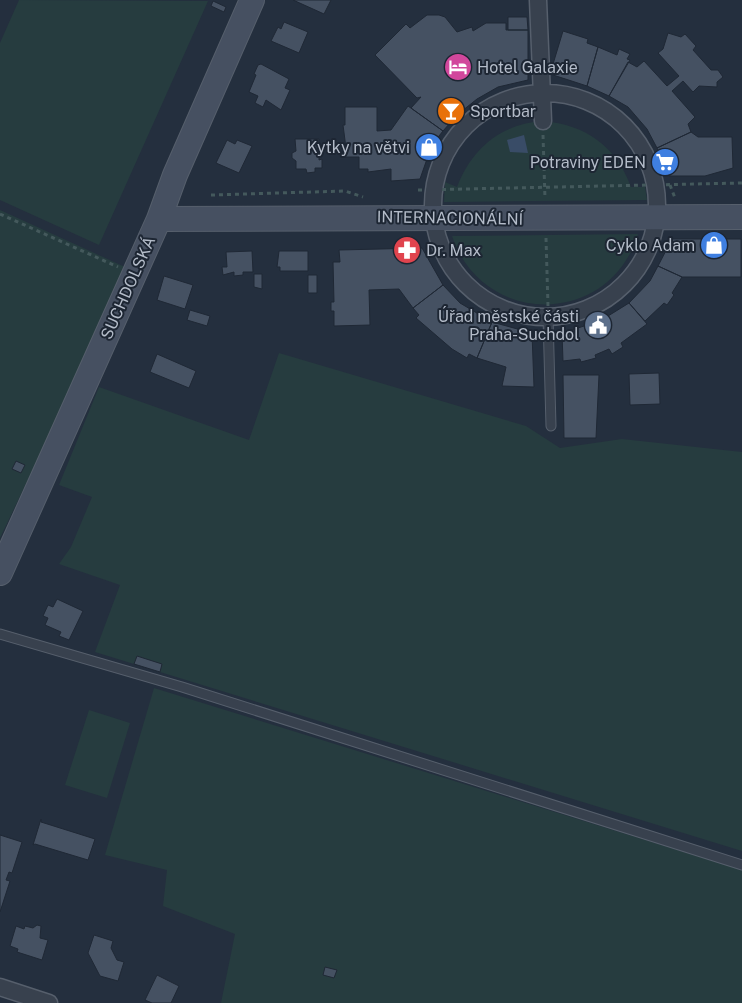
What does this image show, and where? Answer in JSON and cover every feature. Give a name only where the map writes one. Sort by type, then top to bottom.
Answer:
[{"type":"street","points":[[538,0],[543,121]]},
{"type":"street","name":"SUCHDOLSKÁ","points":[[0,573],[159,220],[175,174],[249,1]]},
{"type":"street","points":[[542,93],[574,96],[589,102],[616,118],[633,135],[663,185],[654,233],[643,261],[625,284],[593,307],[564,316],[548,317],[508,310],[472,290],[447,258],[426,190],[450,146],[470,122],[483,112],[511,98],[542,93]]},
{"type":"street","name":"INTERNACIONÁLNÍ","points":[[159,220],[742,217]]},
{"type":"street","points":[[0,987],[49,1003]]},
{"type":"lane","points":[[548,317],[552,426]]},
{"type":"lane","points":[[0,634],[182,687],[742,865]]},
{"type":"path","points":[[426,190],[742,183]]},
{"type":"path","points":[[663,185],[677,204]]},
{"type":"path","points":[[211,195],[346,191],[364,198]]},
{"type":"path","points":[[0,214],[119,267]]},
{"type":"green space","points":[[19,0],[208,1],[99,245],[0,200],[0,43]]},
{"type":"green space","points":[[543,121],[573,127],[598,140],[617,160],[631,187],[645,187],[647,200],[444,202],[445,182],[457,187],[471,161],[490,140],[514,127]]},
{"type":"green space","points":[[0,210],[125,267],[76,379],[0,538]]},
{"type":"green space","points":[[638,234],[623,265],[601,286],[575,300],[546,304],[517,300],[490,288],[468,266],[452,236]]},
{"type":"green space","points":[[279,353],[526,426],[560,448],[622,439],[742,452],[742,851],[95,652],[120,585],[59,564],[71,547],[92,497],[59,485],[99,387],[249,440]]},
{"type":"green space","points":[[154,688],[742,870],[742,1003],[221,1003],[235,934],[163,906],[167,870],[105,855]]},
{"type":"green space","points":[[89,710],[130,723],[107,798],[65,785]]},
{"type":"water","points":[[524,135],[528,153],[510,152],[507,140]]},
{"type":"building","points":[[293,0],[331,0],[324,14]]},
{"type":"building","points":[[213,1],[226,7],[224,12],[211,6]]},
{"type":"building","name":"Hotel Galaxie","points":[[427,15],[445,17],[457,32],[472,27],[473,31],[486,23],[506,23],[506,30],[528,30],[528,80],[498,87],[477,99],[457,115],[443,131],[411,108],[421,97],[417,98],[375,55],[406,24],[410,28]]},
{"type":"building","points":[[508,17],[527,17],[528,30],[508,30]]},
{"type":"building","points":[[284,22],[308,32],[299,53],[271,41],[278,27],[281,29]]},
{"type":"building","points":[[563,31],[588,39],[587,43],[598,47],[587,86],[550,74]]},
{"type":"building","points":[[668,33],[681,37],[685,34],[696,46],[693,50],[711,70],[718,70],[723,77],[717,82],[717,87],[699,86],[693,92],[683,81],[672,91],[695,117],[688,124],[691,132],[657,148],[647,129],[628,107],[609,96],[628,62],[637,67],[644,61],[667,86],[679,76],[658,53],[663,49]]},
{"type":"building","points":[[598,47],[617,55],[619,49],[630,54],[627,59],[630,60],[609,96],[587,86]]},
{"type":"building","points":[[261,64],[289,79],[285,88],[290,90],[281,110],[266,100],[263,107],[255,103],[258,96],[249,92],[256,75],[254,74],[258,65]]},
{"type":"building","points":[[408,106],[443,131],[423,156],[427,159],[420,179],[391,181],[391,169],[368,172],[368,169],[359,169],[359,157],[343,157],[343,148],[346,148],[343,125],[345,125],[345,107],[377,107],[377,131],[391,130]]},
{"type":"building","points":[[691,132],[698,137],[732,137],[733,168],[705,176],[669,176],[657,148]]},
{"type":"building","points":[[295,139],[319,139],[319,160],[322,159],[322,168],[315,168],[315,172],[307,173],[306,169],[296,169],[296,161],[292,158],[292,153],[296,151]]},
{"type":"building","points":[[227,140],[235,144],[237,140],[252,146],[239,173],[216,163]]},
{"type":"building","points":[[672,239],[741,239],[741,277],[682,277],[658,266]]},
{"type":"building","points":[[422,248],[443,285],[413,308],[399,289],[369,290],[370,325],[334,326],[334,311],[331,311],[331,302],[334,302],[333,262],[340,262],[339,250]]},
{"type":"building","points":[[252,251],[253,272],[243,272],[243,275],[234,276],[234,272],[223,275],[222,267],[227,267],[226,252]]},
{"type":"building","points":[[279,251],[308,251],[308,271],[280,271],[280,267],[277,267]]},
{"type":"building","points":[[658,266],[682,277],[667,305],[664,303],[645,321],[629,303],[650,281]]},
{"type":"building","points":[[254,274],[262,274],[262,289],[254,287]]},
{"type":"building","points":[[308,275],[317,275],[317,293],[308,293]]},
{"type":"building","points":[[164,276],[193,285],[185,309],[157,300]]},
{"type":"building","points":[[443,285],[460,303],[492,322],[477,358],[469,354],[467,358],[452,349],[416,318],[419,315],[413,308]]},
{"type":"building","points":[[629,303],[647,324],[621,343],[623,347],[612,354],[609,349],[595,355],[596,358],[581,362],[580,359],[563,361],[562,333],[600,321]]},
{"type":"building","points":[[190,310],[210,316],[207,326],[187,320]]},
{"type":"building","points":[[492,322],[532,333],[534,387],[502,386],[506,367],[477,358]]},
{"type":"building","points":[[157,354],[196,371],[189,388],[150,372]]},
{"type":"building","points":[[659,373],[660,404],[630,405],[629,374]]},
{"type":"building","points":[[563,375],[599,375],[596,438],[564,438]]},
{"type":"building","points":[[16,461],[25,465],[21,473],[12,469]]},
{"type":"building","points":[[57,599],[83,611],[69,640],[59,636],[61,632],[45,625],[48,618],[43,616],[48,605],[53,607]]},
{"type":"building","points":[[137,656],[162,664],[160,672],[134,664]]},
{"type":"building","points":[[41,819],[41,822],[95,839],[88,860],[33,845]]},
{"type":"building","points":[[0,835],[22,842],[12,873],[9,872],[6,880],[10,881],[0,912]]},
{"type":"building","points":[[37,925],[41,926],[40,938],[48,940],[42,960],[17,952],[18,949],[10,946],[16,926],[24,929],[25,926],[33,928]]},
{"type":"building","points":[[94,935],[113,941],[111,948],[117,960],[124,962],[118,981],[100,976],[88,953]]},
{"type":"building","points":[[325,967],[337,970],[334,978],[323,975]]},
{"type":"building","points":[[157,975],[179,986],[171,1003],[152,1003],[145,1000]]},
{"type":"place","name":"Hotel Galaxie","points":[[458,67]]},
{"type":"place","name":"Sportbar","points":[[451,111]]},
{"type":"place","name":"Kytky na větvi","points":[[429,147]]},
{"type":"place","name":"Potraviny EDEN","points":[[665,162]]},
{"type":"place","name":"Cyklo Adam","points":[[714,245]]},
{"type":"place","name":"Dr. Max","points":[[407,250]]},
{"type":"place","name":"Úřad městské části Praha-Suchdol","points":[[598,325]]}]
